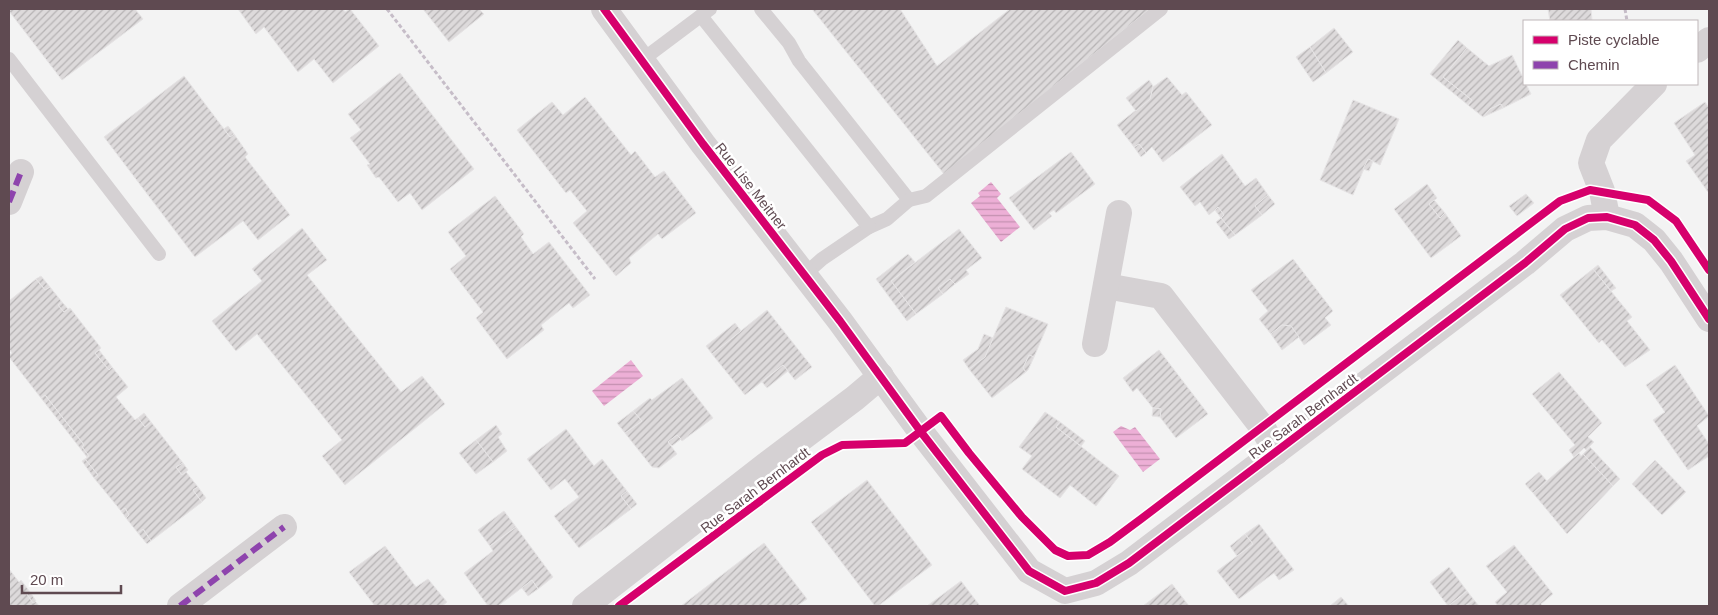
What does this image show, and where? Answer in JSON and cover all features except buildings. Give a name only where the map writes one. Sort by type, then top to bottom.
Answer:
[{"type":"street","name":"Rue Lise Meitner","points":[[604,9],[703,144],[881,376]]},
{"type":"street","points":[[1698,49],[1709,40]]},
{"type":"street","points":[[1607,217],[1602,191],[1591,162],[1599,140],[1653,85]]},
{"type":"street","points":[[9,202],[21,172]]},
{"type":"street","points":[[1095,344],[1119,213]]},
{"type":"street","name":"Rue Sarah Bernhardt","points":[[585,606],[881,376],[921,432],[1029,571],[1064,598],[1096,583],[1129,563],[1525,263],[1565,229],[1588,218],[1607,217],[1635,225],[1654,240],[1672,261],[1709,319]]},
{"type":"street","points":[[1106,286],[1161,296],[1263,428],[1276,452]]},
{"type":"street","points":[[180,606],[284,527]]},
{"type":"lane","points":[[761,9],[789,43],[799,61],[909,200]]},
{"type":"lane","points":[[804,275],[822,259],[869,227],[887,219],[909,200],[926,196],[1161,9]]},
{"type":"lane","points":[[642,60],[705,12],[869,227]]},
{"type":"lane","points":[[9,59],[159,254]]},
{"type":"path","points":[[387,9],[595,279]]},
{"type":"path","points":[[842,445],[905,443],[921,432]]},
{"type":"shaded area","points":[[991,182],[1001,194],[997,198],[1020,227],[1001,242],[971,203],[980,196],[978,193]]},
{"type":"shaded area","points":[[631,360],[643,376],[604,406],[592,391]]},
{"type":"shaded area","points":[[1121,426],[1130,430],[1135,427],[1160,459],[1143,472],[1113,432]]},
{"type":"marked path","points":[[9,202],[21,172]]},
{"type":"marked path","points":[[180,606],[284,527]]},
{"type":"cycle path","points":[[604,9],[703,144],[1029,571],[1065,591],[1096,583],[1129,563],[1525,263],[1565,229],[1588,218],[1607,217],[1635,225],[1654,240],[1671,261],[1709,319]]},
{"type":"cycle path","points":[[619,606],[822,455],[842,445],[905,443],[941,416],[1022,517],[1055,550],[1068,556],[1088,555],[1110,542],[1141,519],[1560,201],[1590,190],[1648,200],[1676,221],[1709,270]]}]
